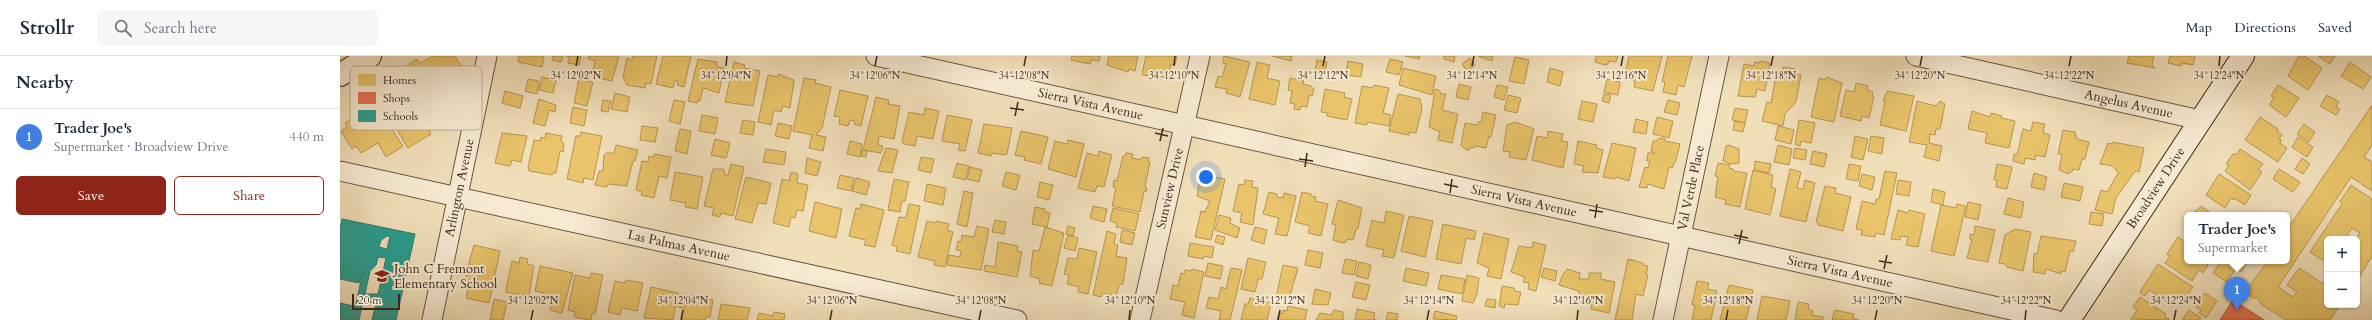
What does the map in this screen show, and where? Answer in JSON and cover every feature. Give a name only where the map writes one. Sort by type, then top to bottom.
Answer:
[{"type":"street","points":[[354,66],[370,56]]},
{"type":"street","name":"Arlington Avenue","points":[[482,79],[487,56]]},
{"type":"street","name":"Sierra Vista Avenue","points":[[876,56],[2056,320]]},
{"type":"street","name":"Sunview Drive","points":[[1140,320],[1200,56]]},
{"type":"street","name":"Val Verde Place","points":[[1662,320],[1682,236],[1719,56]]},
{"type":"street","name":"Angelus Avenue","points":[[1916,56],[2200,120]]},
{"type":"street","name":"Broadview Drive","points":[[2069,320],[2243,56]]},
{"type":"street","points":[[340,75],[350,69]]},
{"type":"street","name":"Arlington Avenue","points":[[432,320],[471,130]]},
{"type":"street","name":"Las Palmas Avenue","points":[[340,172],[1017,320]]},
{"type":"building: Homes","points":[[433,56],[455,56],[461,66],[406,66],[417,59],[420,63]]},
{"type":"building: Homes","points":[[519,56],[544,56],[542,67],[518,62]]},
{"type":"building: Homes","points":[[553,56],[563,56],[561,62],[552,60]]},
{"type":"building: Homes","points":[[566,56],[581,56],[579,65],[568,63],[569,57]]},
{"type":"building: Homes","points":[[589,56],[619,56],[612,81],[597,78],[599,71],[593,70],[595,61],[588,59]]},
{"type":"building: Homes","points":[[633,56],[657,56],[651,84],[646,83],[645,88],[627,85],[623,77],[627,58],[632,60]]},
{"type":"building: Homes","points":[[663,56],[691,56],[684,87],[677,85],[678,81],[675,80],[673,88],[656,84]]},
{"type":"building: Homes","points":[[1072,56],[1100,56],[1099,61],[1091,60],[1090,64],[1071,60]]},
{"type":"building: Homes","points":[[1109,56],[1138,56],[1135,71],[1129,69],[1128,72],[1107,65]]},
{"type":"building: Homes","points":[[1146,56],[1177,56],[1175,65],[1171,64],[1168,78],[1142,74]]},
{"type":"building: Homes","points":[[1224,56],[1250,62],[1240,97],[1226,93],[1227,89],[1215,87],[1218,76],[1222,77],[1226,64],[1223,63]]},
{"type":"building: Homes","points":[[1272,56],[1292,56],[1291,61]]},
{"type":"building: Homes","points":[[1405,56],[1420,56],[1419,59]]},
{"type":"building: Homes","points":[[1444,56],[1455,56],[1454,62],[1444,59]]},
{"type":"building: Homes","points":[[1478,56],[1493,56],[1492,61]]},
{"type":"building: Homes","points":[[1596,56],[1618,56],[1616,62],[1609,61],[1608,64],[1605,65],[1595,62]]},
{"type":"building: Homes","points":[[1629,56],[1662,56],[1653,91],[1634,87],[1635,81],[1624,79]]},
{"type":"building: Homes","points":[[1668,56],[1692,56],[1684,87],[1678,85],[1676,95],[1663,92],[1665,82],[1662,82]]},
{"type":"building: Homes","points":[[2129,56],[2154,56],[2152,66],[2155,68],[2127,63]]},
{"type":"building: Homes","points":[[2170,56],[2195,56],[2193,65],[2182,63],[2181,66],[2168,63]]},
{"type":"building: Homes","points":[[2299,56],[2304,56],[2322,68],[2308,90],[2288,76]]},
{"type":"building: Homes","points":[[2318,56],[2335,56],[2330,64]]},
{"type":"building: Homes","points":[[1515,57],[1529,60],[1524,84],[1509,81]]},
{"type":"building: Homes","points":[[1470,58],[1475,65],[1467,71],[1462,64]]},
{"type":"building: Homes","points":[[698,59],[717,62],[717,67],[724,68],[719,93],[703,88],[700,101],[698,100],[697,103],[688,101]]},
{"type":"building: Homes","points":[[1390,59],[1403,62],[1399,75],[1386,72]]},
{"type":"building: Homes","points":[[1317,60],[1327,62],[1324,77],[1314,75]]},
{"type":"building: Homes","points":[[1348,61],[1363,64],[1361,77],[1346,75]]},
{"type":"building: Homes","points":[[1760,61],[1770,63],[1765,91],[1757,89],[1755,97],[1738,96],[1744,64],[1754,66],[1755,62],[1759,63]]},
{"type":"building: Homes","points":[[734,62],[745,65],[744,68],[760,71],[753,106],[725,102]]},
{"type":"building: Homes","points":[[1257,62],[1270,65],[1267,78],[1280,81],[1275,105],[1249,99]]},
{"type":"building: Homes","points":[[2350,62],[2371,77],[2363,89],[2341,76]]},
{"type":"building: Homes","points":[[1783,67],[1796,69],[1795,74],[1801,75],[1796,102],[1785,114],[1783,126],[1762,121],[1767,102],[1771,103],[1777,70],[1783,71]]},
{"type":"building: Homes","points":[[1403,68],[1436,76],[1432,95],[1399,85]]},
{"type":"building: Homes","points":[[1550,68],[1563,72],[1560,86],[1547,82]]},
{"type":"building: Homes","points":[[778,74],[794,80],[790,108],[783,106],[781,112],[774,110],[771,125],[758,122],[768,75],[778,77]]},
{"type":"building: Homes","points":[[542,77],[556,80],[553,93],[539,90]]},
{"type":"building: Homes","points":[[1826,77],[1842,83],[1834,122],[1811,117],[1819,78],[1825,80]]},
{"type":"building: Homes","points":[[804,78],[816,80],[815,83],[831,87],[822,128],[816,135],[826,137],[823,151],[809,148],[812,135],[793,131]]},
{"type":"building: Homes","points":[[1290,78],[1304,81],[1303,84],[1311,86],[1314,90],[1312,96],[1309,95],[1307,107],[1301,106],[1300,110],[1294,109],[1295,104],[1290,103],[1292,91],[1288,90]]},
{"type":"building: Homes","points":[[528,79],[539,81],[537,94],[525,91]]},
{"type":"building: Homes","points":[[579,79],[593,82],[587,106],[574,103]]},
{"type":"building: Homes","points":[[1607,79],[1620,82],[1618,95],[1604,92]]},
{"type":"building: Homes","points":[[1856,83],[1868,86],[1867,90],[1873,92],[1872,96],[1874,97],[1869,118],[1862,116],[1861,121],[1840,116],[1846,90],[1854,92]]},
{"type":"building: Homes","points":[[1459,84],[1471,87],[1468,100],[1456,97]]},
{"type":"building: Homes","points":[[1374,85],[1389,88],[1383,113],[1391,115],[1389,126],[1367,122],[1367,125],[1355,123],[1362,86],[1373,88]]},
{"type":"building: Homes","points":[[1497,85],[1508,87],[1504,100],[1494,97]]},
{"type":"building: Homes","points":[[2278,85],[2299,98],[2286,117],[2269,105],[2274,98],[2271,96]]},
{"type":"building: Homes","points":[[1325,89],[1345,93],[1344,97],[1352,99],[1347,120],[1327,116],[1327,113],[1321,112]]},
{"type":"building: Homes","points":[[1435,89],[1439,90],[1441,94],[1446,94],[1442,110],[1458,114],[1452,143],[1438,140],[1440,132],[1429,127]]},
{"type":"building: Homes","points":[[840,90],[868,96],[861,126],[854,124],[855,121],[850,120],[848,126],[839,124],[840,117],[834,116]]},
{"type":"building: Homes","points":[[505,91],[523,96],[520,108],[502,103]]},
{"type":"building: Homes","points":[[1887,91],[1914,96],[1906,131],[1880,125],[1885,101],[1883,101]]},
{"type":"building: Homes","points":[[615,93],[630,97],[627,112],[611,109]]},
{"type":"building: Homes","points":[[1398,94],[1420,99],[1422,109],[1416,133],[1409,132],[1409,135],[1389,131]]},
{"type":"building: Homes","points":[[1604,94],[1611,95],[1609,103],[1602,101]]},
{"type":"building: Homes","points":[[1508,95],[1521,98],[1517,113],[1504,110]]},
{"type":"building: Homes","points":[[2327,95],[2339,102],[2336,107],[2340,109],[2336,115],[2320,106]]},
{"type":"building: Homes","points":[[876,97],[889,100],[888,104],[900,106],[894,139],[879,136],[878,145],[883,146],[881,153],[863,150]]},
{"type":"building: Homes","points":[[539,99],[556,105],[555,112],[549,110],[545,126],[533,123]]},
{"type":"building: Homes","points":[[603,100],[611,101],[608,112],[601,111]]},
{"type":"building: Homes","points":[[674,100],[685,102],[680,124],[669,121]]},
{"type":"building: Homes","points":[[1668,100],[1680,103],[1677,115],[1664,112]]},
{"type":"building: Homes","points":[[1582,101],[1597,104],[1593,122],[1578,119]]},
{"type":"building: Homes","points":[[1917,101],[1936,106],[1940,101],[1945,104],[1940,129],[1936,129],[1935,135],[1930,134],[1929,143],[1942,146],[1939,161],[1924,157],[1927,145],[1909,142]]},
{"type":"building: Homes","points":[[2372,105],[2372,145],[2364,157],[2372,162],[2372,191],[2351,177],[2278,287],[2293,297],[2297,292],[2287,285],[2299,268],[2324,284],[2324,308],[2338,308],[2330,320],[2286,320],[2262,305],[2256,297],[2254,299],[2245,292],[2266,264],[2290,264],[2290,226]]},
{"type":"building: Homes","points":[[573,107],[587,110],[584,126],[570,123]]},
{"type":"building: Homes","points":[[925,108],[939,111],[933,139],[917,136],[915,146],[904,144],[902,141],[909,112],[924,115]]},
{"type":"building: Homes","points":[[1735,108],[1748,110],[1745,123],[1732,120]]},
{"type":"building: Homes","points":[[1972,111],[1990,117],[1991,113],[2002,116],[2001,118],[2015,121],[2009,148],[1985,143],[1987,133],[1968,129]]},
{"type":"building: Homes","points":[[1483,112],[1496,115],[1491,137],[1489,136],[1486,148],[1475,146],[1474,148],[1470,147],[1470,150],[1466,150],[1461,145],[1465,123],[1478,125],[1478,122],[1481,122]]},
{"type":"building: Homes","points":[[702,115],[718,118],[715,134],[699,131]]},
{"type":"building: Homes","points":[[947,115],[972,120],[965,151],[958,150],[960,144],[942,141]]},
{"type":"building: Homes","points":[[1657,117],[1673,121],[1669,138],[1653,134]]},
{"type":"building: Homes","points":[[2260,117],[2278,129],[2277,131],[2282,135],[2279,139],[2281,140],[2280,143],[2287,148],[2278,162],[2245,140]]},
{"type":"building: Homes","points":[[1636,119],[1648,122],[1646,134],[1633,132]]},
{"type":"building: Homes","points":[[350,120],[350,130],[392,130],[403,146],[386,157],[378,143],[361,153],[356,146],[352,149],[341,131],[347,127],[345,123]]},
{"type":"building: Homes","points":[[743,120],[755,122],[753,135],[740,133]]},
{"type":"building: Homes","points":[[1799,120],[1815,123],[1811,143],[1801,141],[1800,146],[1795,144]]},
{"type":"building: Homes","points":[[1735,121],[1745,123],[1743,132],[1733,130]]},
{"type":"building: Homes","points":[[1515,122],[1534,129],[1526,160],[1509,157],[1510,152],[1503,151],[1507,125]]},
{"type":"building: Homes","points":[[2033,122],[2045,124],[2043,133],[2050,135],[2045,157],[2036,155],[2035,160],[2025,158],[2024,164],[2013,161],[2014,154],[2017,155],[2023,129],[2031,131]]},
{"type":"building: Homes","points":[[778,123],[792,126],[789,139],[775,136]]},
{"type":"building: Homes","points":[[984,124],[1012,128],[1007,154],[1003,155],[992,153],[991,156],[978,153]]},
{"type":"building: Homes","points":[[2304,124],[2315,132],[2309,142],[2297,134]]},
{"type":"building: Homes","points":[[642,126],[658,128],[655,142],[640,140]]},
{"type":"building: Homes","points":[[1778,126],[1794,130],[1791,144],[1775,140]]},
{"type":"building: Homes","points":[[680,129],[691,131],[687,154],[675,151]]},
{"type":"building: Homes","points":[[397,130],[431,130],[429,131],[431,134],[408,148]]},
{"type":"building: Homes","points":[[2063,130],[2075,132],[2077,139],[2089,142],[2085,159],[2082,159],[2079,170],[2073,169],[2072,172],[2069,172],[2068,174],[2059,170],[2062,154],[2058,154]]},
{"type":"building: Homes","points":[[1021,131],[1048,137],[1041,164],[1024,160],[1025,157],[1015,155]]},
{"type":"building: Homes","points":[[1548,131],[1563,134],[1561,141],[1568,142],[1563,168],[1532,160],[1537,136],[1547,138]]},
{"type":"building: Homes","points":[[581,132],[602,136],[593,180],[584,178],[583,183],[567,179],[576,136],[580,136]]},
{"type":"building: Homes","points":[[502,133],[527,136],[521,162],[512,160],[510,166],[495,163]]},
{"type":"building: Homes","points":[[546,133],[562,136],[561,141],[564,144],[563,152],[560,151],[556,173],[553,173],[552,175],[529,171],[528,167],[534,140],[540,141],[541,137],[545,138]]},
{"type":"building: Homes","points":[[1855,136],[1868,139],[1863,160],[1851,157]]},
{"type":"building: Homes","points":[[1871,136],[1884,138],[1882,154],[1868,151]]},
{"type":"building: Homes","points":[[2298,137],[2313,147],[2307,157],[2292,147]]},
{"type":"building: Homes","points":[[1660,138],[1665,139],[1665,141],[1680,144],[1675,163],[1672,168],[1669,167],[1664,189],[1648,184],[1647,188],[1639,187],[1645,167],[1648,168],[1650,161],[1647,161],[1648,153],[1655,153],[1651,151],[1653,141]]},
{"type":"building: Homes","points":[[715,139],[730,143],[726,158],[711,155]]},
{"type":"building: Homes","points":[[1068,140],[1084,144],[1076,177],[1048,169],[1055,141],[1067,144]]},
{"type":"building: Homes","points":[[850,141],[862,144],[860,157],[847,154]]},
{"type":"building: Homes","points":[[1578,141],[1597,145],[1596,148],[1603,150],[1598,173],[1582,172],[1584,166],[1574,164]]},
{"type":"building: Homes","points":[[2113,142],[2144,148],[2139,172],[2135,171],[2116,198],[2112,214],[2095,210],[2101,190],[2107,192],[2119,174],[2113,166],[2100,164],[2108,143],[2112,144]]},
{"type":"building: Homes","points":[[1612,143],[1636,148],[1629,181],[1616,177],[1615,179],[1603,177]]},
{"type":"building: Homes","points":[[616,145],[638,150],[635,161],[633,161],[627,186],[608,184],[607,187],[595,185],[599,171],[603,171],[604,155],[606,153],[614,153]]},
{"type":"building: Homes","points":[[1729,145],[1739,149],[1739,163],[1731,164],[1723,161],[1726,146]]},
{"type":"building: Homes","points":[[1778,145],[1792,149],[1789,165],[1774,162]]},
{"type":"building: Homes","points":[[886,148],[898,150],[892,173],[878,171]]},
{"type":"building: Homes","points":[[1795,148],[1807,150],[1805,160],[1793,158]]},
{"type":"building: Homes","points":[[766,149],[786,152],[784,165],[763,162]]},
{"type":"building: Homes","points":[[2240,149],[2263,164],[2258,170],[2262,172],[2250,190],[2225,171],[2229,165],[2226,164],[2233,154],[2237,154]]},
{"type":"building: Homes","points":[[862,150],[867,151],[866,157],[861,156]]},
{"type":"building: Homes","points":[[1099,151],[1112,155],[1104,187],[1097,186],[1095,192],[1078,188],[1087,153],[1098,156]]},
{"type":"building: Homes","points":[[1813,151],[1827,154],[1824,167],[1810,164]]},
{"type":"building: Homes","points":[[1126,153],[1133,154],[1132,158],[1141,160],[1142,157],[1149,158],[1148,162],[1150,162],[1145,187],[1147,188],[1146,192],[1144,191],[1140,212],[1112,206],[1116,188],[1113,187],[1114,180],[1117,181],[1123,156],[1125,156]]},
{"type":"building: Homes","points":[[654,154],[671,157],[667,178],[659,176],[654,198],[641,195],[642,192],[636,190],[642,161],[648,162],[649,156],[654,157]]},
{"type":"building: Homes","points":[[921,157],[934,159],[931,173],[918,170]]},
{"type":"building: Homes","points":[[807,158],[821,162],[817,176],[805,173]]},
{"type":"building: Homes","points":[[2302,158],[2310,164],[2303,174],[2295,169]]},
{"type":"building: Homes","points":[[1755,161],[1771,164],[1769,173],[1754,170]]},
{"type":"building: Homes","points":[[957,163],[969,166],[965,180],[953,177]]},
{"type":"building: Homes","points":[[1718,163],[1730,165],[1729,168],[1733,169],[1733,171],[1747,173],[1740,207],[1725,204],[1726,200],[1715,197],[1718,177],[1715,176]]},
{"type":"building: Homes","points":[[731,164],[744,167],[733,216],[721,213],[720,217],[712,215],[714,208],[704,206],[713,169],[724,169],[725,175],[728,175]]},
{"type":"building: Homes","points":[[1849,164],[1861,166],[1858,181],[1846,179]]},
{"type":"building: Homes","points":[[1997,164],[2012,167],[2007,189],[1996,187],[1997,180],[1994,180]]},
{"type":"building: Homes","points":[[970,167],[982,170],[979,182],[967,179]]},
{"type":"building: Homes","points":[[1790,169],[1801,172],[1797,188],[1803,189],[1805,180],[1815,183],[1806,222],[1780,216]]},
{"type":"building: Homes","points":[[2279,169],[2300,182],[2293,192],[2273,179]]},
{"type":"building: Homes","points":[[1753,170],[1773,175],[1771,187],[1776,189],[1770,215],[1745,209]]},
{"type":"building: Homes","points":[[1885,171],[1897,173],[1884,235],[1876,233],[1875,237],[1861,235],[1862,230],[1856,229],[1862,201],[1875,204],[1876,199],[1879,199]]},
{"type":"building: Homes","points":[[675,172],[703,177],[697,209],[685,207],[686,203],[670,200]]},
{"type":"building: Homes","points":[[791,172],[798,174],[797,183],[808,185],[803,211],[797,210],[795,218],[791,217],[789,227],[773,223],[782,179],[789,181]]},
{"type":"building: Homes","points":[[1006,172],[1020,175],[1016,190],[1002,186]]},
{"type":"building: Homes","points":[[2034,173],[2047,177],[2044,190],[2031,187]]},
{"type":"building: Homes","points":[[1201,174],[1225,179],[1211,240],[1195,237],[1201,211],[1205,212],[1210,201],[1197,196]]},
{"type":"building: Homes","points":[[1862,174],[1875,177],[1872,190],[1859,186]]},
{"type":"building: Homes","points":[[2219,174],[2251,195],[2245,205],[2234,198],[2233,200],[2231,198],[2225,208],[2206,195]]},
{"type":"building: Homes","points":[[840,175],[854,178],[851,191],[837,188]]},
{"type":"building: Homes","points":[[746,177],[771,183],[766,204],[758,203],[752,223],[735,219]]},
{"type":"building: Homes","points":[[856,178],[870,182],[866,195],[852,191]]},
{"type":"building: Homes","points":[[894,179],[909,182],[905,201],[902,201],[900,212],[888,210]]},
{"type":"building: Homes","points":[[1245,180],[1253,181],[1252,187],[1258,188],[1253,225],[1240,222],[1242,213],[1233,211],[1239,184],[1244,185]]},
{"type":"building: Homes","points":[[1898,180],[1911,182],[1909,196],[1896,194]]},
{"type":"building: Homes","points":[[1040,182],[1053,185],[1049,200],[1037,197]]},
{"type":"building: Homes","points":[[2064,183],[2083,187],[2080,201],[2061,197]]},
{"type":"building: Homes","points":[[927,184],[946,188],[943,205],[924,201]]},
{"type":"building: Homes","points":[[2351,185],[2372,199],[2372,256],[2360,276],[2360,236],[2358,236],[2360,233],[2352,228],[2347,235],[2348,236],[2324,236],[2324,261],[2310,252],[2342,204],[2340,202]]},
{"type":"building: Homes","points":[[1825,186],[1836,188],[1835,193],[1851,197],[1843,231],[1818,225],[1819,223],[1816,222]]},
{"type":"building: Homes","points":[[1933,189],[1945,192],[1943,205],[1931,202]]},
{"type":"building: Homes","points":[[964,191],[973,193],[967,227],[957,224]]},
{"type":"building: Homes","points":[[1269,192],[1277,194],[1277,197],[1283,198],[1284,193],[1296,196],[1287,236],[1275,234],[1279,218],[1263,214]]},
{"type":"building: Homes","points":[[1302,192],[1316,197],[1315,201],[1328,204],[1321,236],[1308,233],[1310,226],[1295,222]]},
{"type":"building: Homes","points":[[2008,198],[2024,202],[2021,218],[2004,214]]},
{"type":"building: Homes","points":[[1338,200],[1362,208],[1358,229],[1356,229],[1353,240],[1347,239],[1346,242],[1343,243],[1333,240],[1336,225],[1332,224]]},
{"type":"building: Homes","points":[[815,202],[842,209],[836,238],[809,231]]},
{"type":"building: Homes","points":[[1968,202],[1981,205],[1978,220],[1965,217]]},
{"type":"building: Homes","points":[[861,204],[884,210],[875,247],[864,245],[866,240],[849,236],[856,208],[860,209]]},
{"type":"building: Homes","points":[[909,204],[920,206],[910,254],[896,251],[897,247],[892,245],[899,217],[906,218]]},
{"type":"building: Homes","points":[[1957,204],[1966,206],[1954,256],[1931,251],[1941,205],[1956,208]]},
{"type":"building: Homes","points":[[1093,206],[1107,209],[1104,222],[1090,218]]},
{"type":"building: Homes","points":[[2201,206],[2210,212],[2195,212]]},
{"type":"building: Homes","points":[[1035,207],[1045,209],[1045,212],[1050,213],[1047,227],[1032,224]]},
{"type":"building: Homes","points":[[1113,208],[1139,214],[1135,231],[1116,227],[1117,223],[1110,221]]},
{"type":"building: Homes","points":[[1898,210],[1908,213],[1909,210],[1925,214],[1918,247],[1906,245],[1908,237],[1901,236],[1900,240],[1891,239]]},
{"type":"building: Homes","points":[[1386,211],[1404,215],[1394,258],[1382,256],[1384,250],[1366,246],[1372,220],[1384,223]]},
{"type":"building: Homes","points":[[2091,212],[2104,214],[2102,226],[2089,224]]},
{"type":"building: Homes","points":[[1219,215],[1231,218],[1230,223],[1240,228],[1237,238],[1215,230]]},
{"type":"building: Homes","points":[[1409,216],[1433,221],[1425,257],[1401,251]]},
{"type":"building: Homes","points":[[995,220],[1006,222],[1004,234],[992,232]]},
{"type":"building: Homes","points":[[927,221],[936,223],[936,221],[949,224],[947,230],[953,232],[945,267],[934,265],[935,261],[918,257]]},
{"type":"building: Homes","points":[[1443,224],[1476,231],[1474,240],[1466,238],[1461,264],[1436,259]]},
{"type":"building: Homes","points":[[977,226],[989,229],[981,270],[947,265],[949,255],[960,257],[961,251],[956,250],[958,241],[961,242],[962,235],[974,237]]},
{"type":"building: Homes","points":[[1068,226],[1075,228],[1073,236],[1066,234]]},
{"type":"building: Homes","points":[[1975,226],[1995,230],[1988,262],[1967,258],[1972,239],[1970,239],[1970,234],[1974,235]]},
{"type":"building: Homes","points":[[1045,227],[1064,233],[1052,286],[1039,283],[1040,279],[1030,276],[1033,250],[1039,251]]},
{"type":"building: Homes","points":[[1255,227],[1267,230],[1264,244],[1251,240]]},
{"type":"building: Homes","points":[[2015,229],[2031,232],[2023,271],[2007,267],[2005,264],[1999,263],[2005,235]]},
{"type":"building: Homes","points":[[1122,230],[1135,233],[1132,245],[1120,242]]},
{"type":"building: Homes","points":[[1107,231],[1116,234],[1114,244],[1118,245],[1116,256],[1127,258],[1123,284],[1119,285],[1116,296],[1102,293],[1101,297],[1093,295]]},
{"type":"building: Homes","points":[[1484,233],[1509,239],[1501,279],[1487,276],[1489,268],[1477,263]]},
{"type":"building: Homes","points":[[1068,235],[1078,238],[1075,251],[1064,248]]},
{"type":"building: Homes","points":[[1217,235],[1225,237],[1223,245],[1215,242]]},
{"type":"building: Homes","points":[[2041,236],[2076,241],[2073,252],[2070,251],[2065,272],[2062,271],[2061,274],[2046,269],[2045,274],[2033,272],[2034,253],[2037,254]]},
{"type":"building: Homes","points":[[2178,237],[2184,241],[2184,264],[2208,265],[2203,273],[2199,270],[2192,281],[2165,263],[2170,256],[2167,254]]},
{"type":"building: Homes","points":[[998,242],[1018,246],[1017,251],[1022,252],[1017,277],[984,271],[985,265],[995,267]]},
{"type":"building: Homes","points":[[1533,242],[1546,245],[1536,291],[1528,289],[1529,283],[1523,282],[1525,277],[1511,272],[1519,246],[1532,248]]},
{"type":"building: Homes","points":[[1190,243],[1214,247],[1212,258],[1204,256],[1203,259],[1188,256]]},
{"type":"building: Homes","points":[[474,245],[500,251],[489,303],[466,298],[470,281],[466,281],[467,271]]},
{"type":"building: Homes","points":[[1079,248],[1097,252],[1088,294],[1078,292],[1079,287],[1067,284],[1069,275],[1064,274],[1068,258],[1077,259]]},
{"type":"building: Homes","points":[[1308,250],[1323,253],[1320,268],[1305,265]]},
{"type":"building: Homes","points":[[520,257],[528,259],[527,264],[534,266],[529,295],[524,294],[524,296],[506,292],[512,261],[519,263]]},
{"type":"building: Homes","points":[[1248,258],[1266,262],[1262,279],[1258,279],[1255,292],[1241,289]]},
{"type":"building: Homes","points":[[1345,259],[1357,261],[1354,275],[1342,273]]},
{"type":"building: Homes","points":[[1628,259],[1648,266],[1646,275],[1648,275],[1643,296],[1636,294],[1632,320],[1615,320]]},
{"type":"building: Homes","points":[[1359,262],[1371,265],[1368,279],[1356,276]]},
{"type":"building: Homes","points":[[1208,263],[1223,266],[1220,279],[1205,276]]},
{"type":"building: Homes","points":[[2158,264],[2193,287],[2183,301],[2178,298],[2173,305],[2149,290],[2145,296],[2140,292]]},
{"type":"building: Homes","points":[[2219,264],[2246,264],[2241,272],[2236,268],[2227,282],[2213,273]]},
{"type":"building: Homes","points":[[1283,265],[1298,268],[1289,299],[1276,297]]},
{"type":"building: Homes","points":[[540,266],[573,273],[562,313],[550,310],[553,299],[543,297],[544,293],[535,291]]},
{"type":"building: Homes","points":[[1231,268],[1242,270],[1230,320],[1219,320],[1221,311],[1206,308],[1209,297],[1218,299],[1221,287],[1226,289]]},
{"type":"building: Homes","points":[[1406,268],[1429,273],[1426,286],[1403,281]]},
{"type":"building: Homes","points":[[1544,268],[1557,271],[1555,281],[1541,277]]},
{"type":"building: Homes","points":[[1192,269],[1204,272],[1194,318],[1182,315],[1185,302],[1170,299],[1173,285],[1178,286],[1181,273],[1184,274],[1185,270],[1191,271]]},
{"type":"building: Homes","points":[[1567,269],[1580,273],[1579,279],[1589,279],[1589,273],[1601,273],[1601,279],[1615,282],[1609,313],[1591,309],[1592,304],[1579,303],[1579,291],[1559,285],[1562,276]]},
{"type":"building: Homes","points":[[591,273],[603,275],[595,314],[592,313],[591,320],[574,317],[575,312],[568,310],[575,275],[590,278]]},
{"type":"building: Homes","points":[[1441,275],[1465,279],[1462,294],[1438,289]]},
{"type":"building: Homes","points":[[1467,275],[1479,278],[1477,294],[1473,303],[1462,301]]},
{"type":"building: Homes","points":[[626,280],[643,283],[637,311],[622,308],[620,315],[608,312],[615,281],[625,283]]},
{"type":"building: Homes","points":[[1697,281],[1709,283],[1707,289],[1717,291],[1711,320],[1692,320],[1695,305],[1692,305]]},
{"type":"building: Homes","points":[[1356,282],[1370,285],[1366,300],[1352,297]]},
{"type":"building: Homes","points":[[1729,285],[1753,290],[1746,320],[1720,320]]},
{"type":"building: Homes","points":[[1502,286],[1514,288],[1515,291],[1521,292],[1518,305],[1505,304],[1504,308],[1499,306]]},
{"type":"building: Homes","points":[[651,287],[678,293],[673,320],[644,318]]},
{"type":"building: Homes","points":[[1315,289],[1331,293],[1328,305],[1312,304]]},
{"type":"building: Homes","points":[[2205,293],[2217,301],[2206,318],[2199,313],[2201,310],[2196,307]]},
{"type":"building: Homes","points":[[681,294],[713,300],[710,317],[706,317],[705,320],[682,320],[684,308],[678,307]]},
{"type":"building: Homes","points":[[1762,296],[1790,301],[1786,320],[1757,320]]},
{"type":"building: Homes","points":[[2140,297],[2166,314],[2165,317],[2170,320],[2131,319],[2137,310],[2133,307]]},
{"type":"building: Homes","points":[[1250,298],[1271,303],[1267,320],[1241,320],[1245,304],[1248,304]]},
{"type":"building: Homes","points":[[494,299],[507,302],[503,320],[490,320]]},
{"type":"building: Homes","points":[[1487,299],[1496,300],[1495,308],[1485,306]]},
{"type":"building: Homes","points":[[1798,302],[1809,304],[1808,309],[1813,311],[1812,315],[1823,317],[1823,320],[1795,320]]},
{"type":"building: Homes","points":[[721,304],[750,308],[747,320],[718,320]]},
{"type":"building: Homes","points":[[1288,306],[1307,310],[1305,320],[1277,320],[1279,313],[1282,314],[1283,310],[1287,311]]},
{"type":"building: Homes","points":[[1357,309],[1375,313],[1374,319],[1377,320],[1355,320]]},
{"type":"building: Homes","points":[[1334,310],[1343,312],[1343,320],[1316,320],[1320,313],[1331,315]]},
{"type":"building: Homes","points":[[1835,310],[1854,314],[1853,318],[1859,320],[1832,320]]},
{"type":"building: Homes","points":[[2189,310],[2201,318],[2200,320],[2182,320]]},
{"type":"building: Homes","points":[[1435,311],[1457,316],[1456,320],[1433,319]]},
{"type":"building: Homes","points":[[774,312],[785,314],[784,320],[757,320],[759,313],[773,316]]},
{"type":"building: Homes","points":[[1388,312],[1398,314],[1397,320],[1386,320]]},
{"type":"building: Shops","points":[[2233,300],[2264,320],[2220,320]]},
{"type":"building: Schools","points":[[342,219],[415,234],[396,320],[372,320],[376,304],[363,301],[359,320],[340,320],[340,303],[358,307],[358,304],[356,304],[363,271],[359,283],[340,279],[340,229]],"holes":[[[387,236],[390,236],[387,249],[379,247],[381,240]],[[378,257],[386,258],[378,294],[365,294],[370,271],[376,265]]]},
{"type":"place","name":"John C Fremont Elementary School","points":[[382,276]]},
{"type":"place","name":"Trader Joe's","points":[[2237,310]]}]
